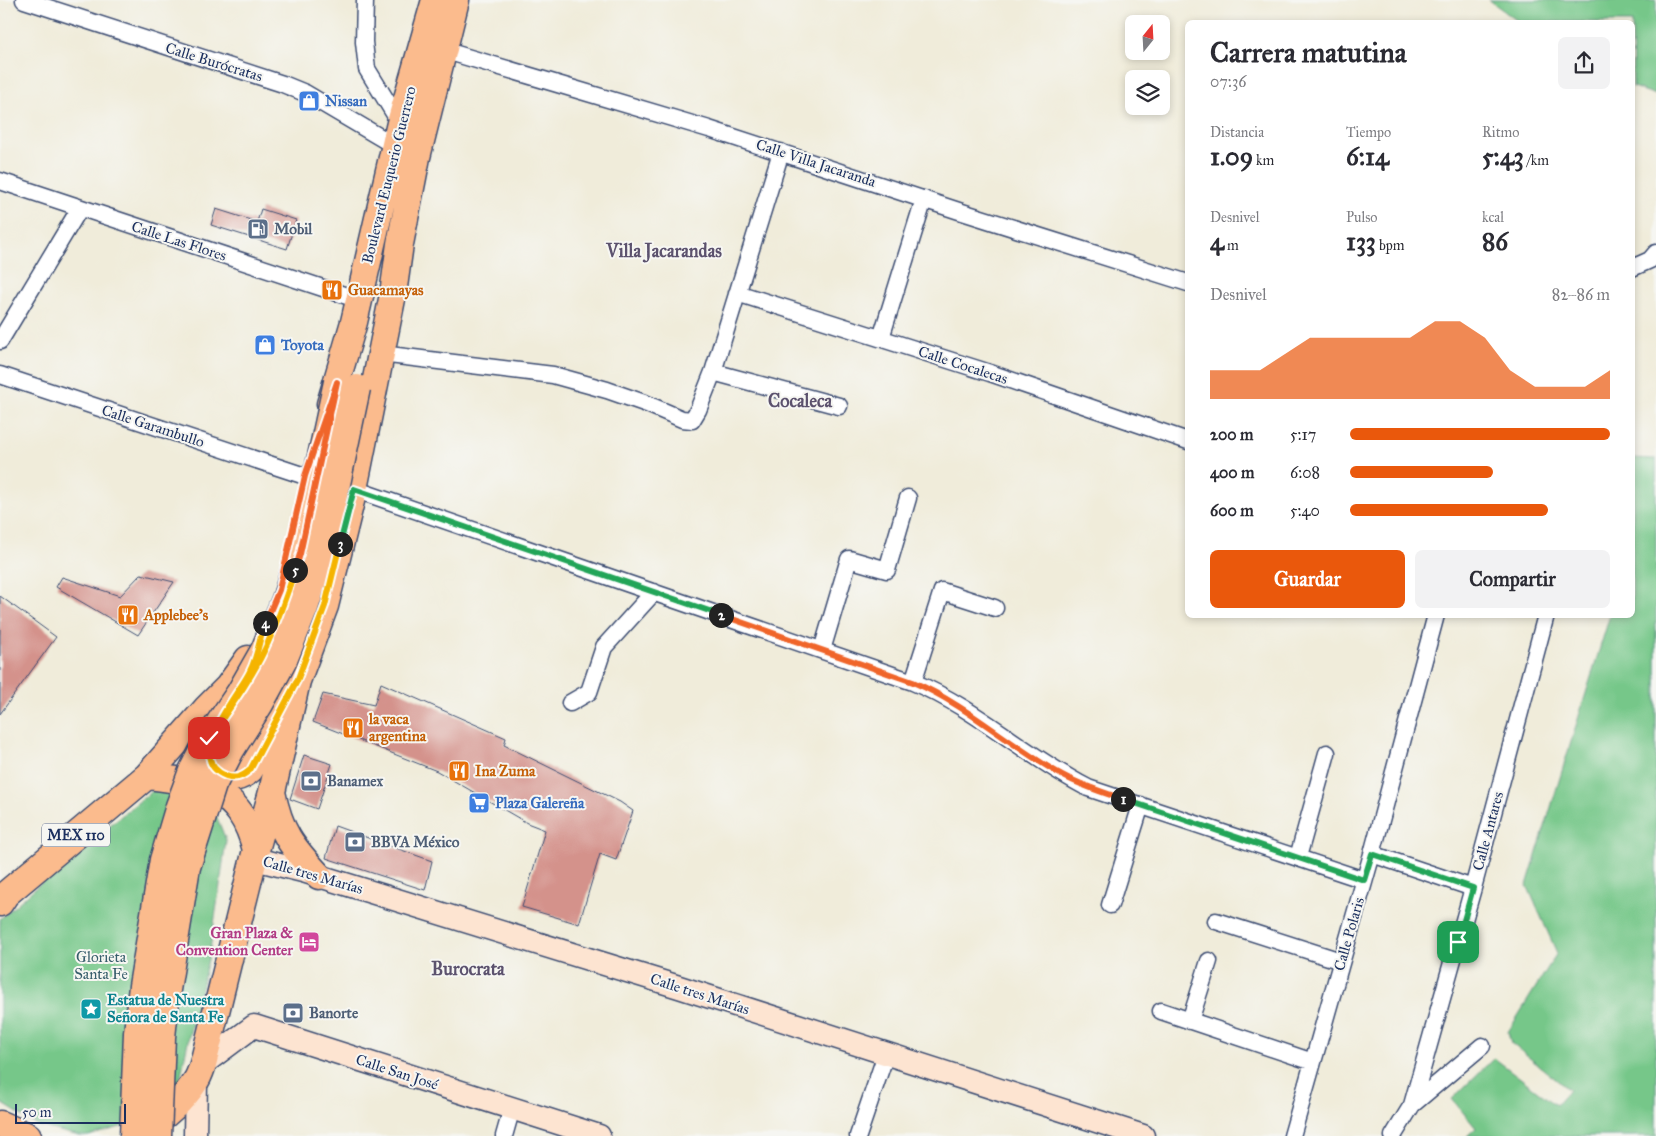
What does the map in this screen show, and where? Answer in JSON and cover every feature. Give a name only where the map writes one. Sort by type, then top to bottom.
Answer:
[{"type":"main road","name":"Boulevard Euquerio Guerrero","points":[[147,776],[246,665],[279,590],[305,476],[347,385],[359,300],[397,135],[436,0]]},
{"type":"main road","points":[[261,634],[254,663],[225,711],[209,745],[212,764],[216,770],[226,776],[236,778],[243,776],[250,770],[297,681],[325,606],[354,489],[393,294],[400,244],[417,157],[456,0]]},
{"type":"main road","points":[[131,1136],[142,986],[163,860],[179,806],[192,771],[209,738],[240,692],[264,650],[285,600],[300,554],[347,385],[385,270],[400,244]]},
{"type":"main road","points":[[158,1136],[162,1037],[167,990],[187,867],[213,785],[231,750],[260,704],[284,660],[305,608],[320,560],[347,385]]},
{"type":"main road","points":[[195,1136],[199,1073],[272,792],[297,681]]},
{"type":"main road","points":[[147,776],[190,781],[210,787],[220,793],[238,809],[251,832],[255,854]]},
{"type":"main road","name":"MEX 110","points":[[2,899],[147,776]]},
{"type":"main road","points":[[272,792],[277,817],[285,834],[300,856],[320,876]]},
{"type":"main road","name":"Calle tres Marías","points":[[255,854],[320,876],[679,987],[1142,1136]]},
{"type":"main road","name":"Calle San José","points":[[199,1073],[254,1026],[599,1136]]},
{"type":"main road","points":[[131,1136],[158,1120],[175,1106],[199,1073]]},
{"type":"main road","points":[[1,1125],[28,1136]]},
{"type":"street","name":"Calle Burócratas","points":[[24,0],[283,84],[397,135]]},
{"type":"street","points":[[365,0],[364,42],[367,69],[397,135]]},
{"type":"street","name":"Calle Villa Jacaranda","points":[[443,50],[781,152],[1185,282]]},
{"type":"street","points":[[381,354],[553,376],[606,390],[647,404],[682,419],[692,420],[713,372],[781,152]]},
{"type":"street","name":"Calle Las Flores","points":[[0,181],[359,300]]},
{"type":"street","points":[[881,338],[924,199]]},
{"type":"street","points":[[0,341],[80,208]]},
{"type":"street","points":[[1635,267],[1650,260],[1656,253]]},
{"type":"street","name":"Calle Cocalecas","points":[[737,293],[999,376],[1185,440]]},
{"type":"street","points":[[713,372],[839,406]]},
{"type":"street","name":"Calle Garambullo","points":[[0,375],[305,476]]},
{"type":"street","points":[[354,489],[913,682],[937,692],[1062,774],[1088,788],[1364,880]]},
{"type":"street","points":[[822,650],[848,559],[887,570],[908,498]]},
{"type":"street","points":[[913,682],[942,591],[995,608]]},
{"type":"street","points":[[570,703],[589,692],[604,647],[654,592]]},
{"type":"street","name":"Calle Polaris","points":[[1292,1136],[1372,854],[1435,618]]},
{"type":"street","name":"Calle Antares","points":[[1393,1136],[1412,1105],[1473,888],[1545,618]]},
{"type":"street","points":[[1298,857],[1327,753]]},
{"type":"street","points":[[1110,905],[1141,805]]},
{"type":"street","points":[[1372,854],[1473,888]]},
{"type":"street","points":[[1216,921],[1342,961]]},
{"type":"street","points":[[1190,1021],[1209,961]]},
{"type":"street","points":[[1161,1011],[1313,1062]]},
{"type":"street","name":"Calle Antares","points":[[1412,1105],[1482,1046]]},
{"type":"street","points":[[858,1136],[886,1054]]},
{"type":"street","points":[[504,1136],[512,1108]]},
{"type":"green space","points":[[1489,0],[1656,0],[1656,95],[1635,88],[1635,20],[1516,20]]},
{"type":"green space","points":[[1635,458],[1656,459],[1656,1136],[1467,1136],[1476,1128],[1452,1099],[1494,1058],[1556,1105],[1569,1090],[1511,1043],[1508,1032],[1557,953],[1527,885],[1609,618],[1635,618]]},
{"type":"green space","name":"Glorieta Santa Fe","points":[[176,789],[211,803],[226,840],[209,956],[179,1086],[135,1123],[88,1136],[80,1136],[38,1126],[0,1102],[0,919],[68,859],[152,791]]},
{"type":"building","name":"Mobil","points":[[216,209],[257,222],[261,209],[296,220],[287,249],[211,225]]},
{"type":"building","name":"Applebee's","points":[[141,574],[174,582],[138,635],[56,587],[62,577],[120,596]]},
{"type":"building","points":[[0,596],[56,637],[0,714]]},
{"type":"building","points":[[381,683],[506,738],[504,745],[620,802],[633,811],[616,860],[600,854],[579,924],[522,907],[545,830],[527,823],[437,771],[313,722],[323,694],[374,705]]},
{"type":"building","name":"Banamex","points":[[304,755],[332,764],[317,809],[290,799]]},
{"type":"building","name":"BBVA México","points":[[335,826],[432,861],[425,890],[326,858]]},
{"type":"place","name":"Nissan","points":[[309,101]]},
{"type":"place","name":"Mobil","points":[[258,229]]},
{"type":"place","name":"Guacamayas","points":[[332,290]]},
{"type":"place","name":"Toyota","points":[[265,345]]},
{"type":"place","name":"Applebee's","points":[[128,615]]},
{"type":"place","name":"la vaca argentina","points":[[353,728]]},
{"type":"place","name":"Ina Zuma","points":[[459,771]]},
{"type":"place","name":"Banamex","points":[[311,781]]},
{"type":"place","name":"Plaza Galereña","points":[[479,803]]},
{"type":"place","name":"BBVA México","points":[[355,842]]},
{"type":"place","name":"Gran Plaza & Convention Center","points":[[309,942]]},
{"type":"place","name":"Estatua de Nuestra Señora de Santa Fe","points":[[91,1009]]},
{"type":"place","name":"Banorte","points":[[293,1013]]},
{"type":"district","name":"Villa Jacarandas","points":[[664,251]]},
{"type":"district","name":"Cocaleca","points":[[800,401]]},
{"type":"district","name":"Burocrata","points":[[468,969]]},
{"type":"route","points":[[209,738],[240,692],[264,650],[285,600],[300,554],[337,382],[305,476],[279,590],[261,634],[257,655],[249,674],[220,720],[214,733],[209,745],[212,764],[216,770],[226,776],[236,778],[243,776],[250,770],[297,681],[325,606],[354,489],[913,682],[937,692],[1062,774],[1088,788],[1364,880],[1372,854],[1473,888],[1458,942]]}]
